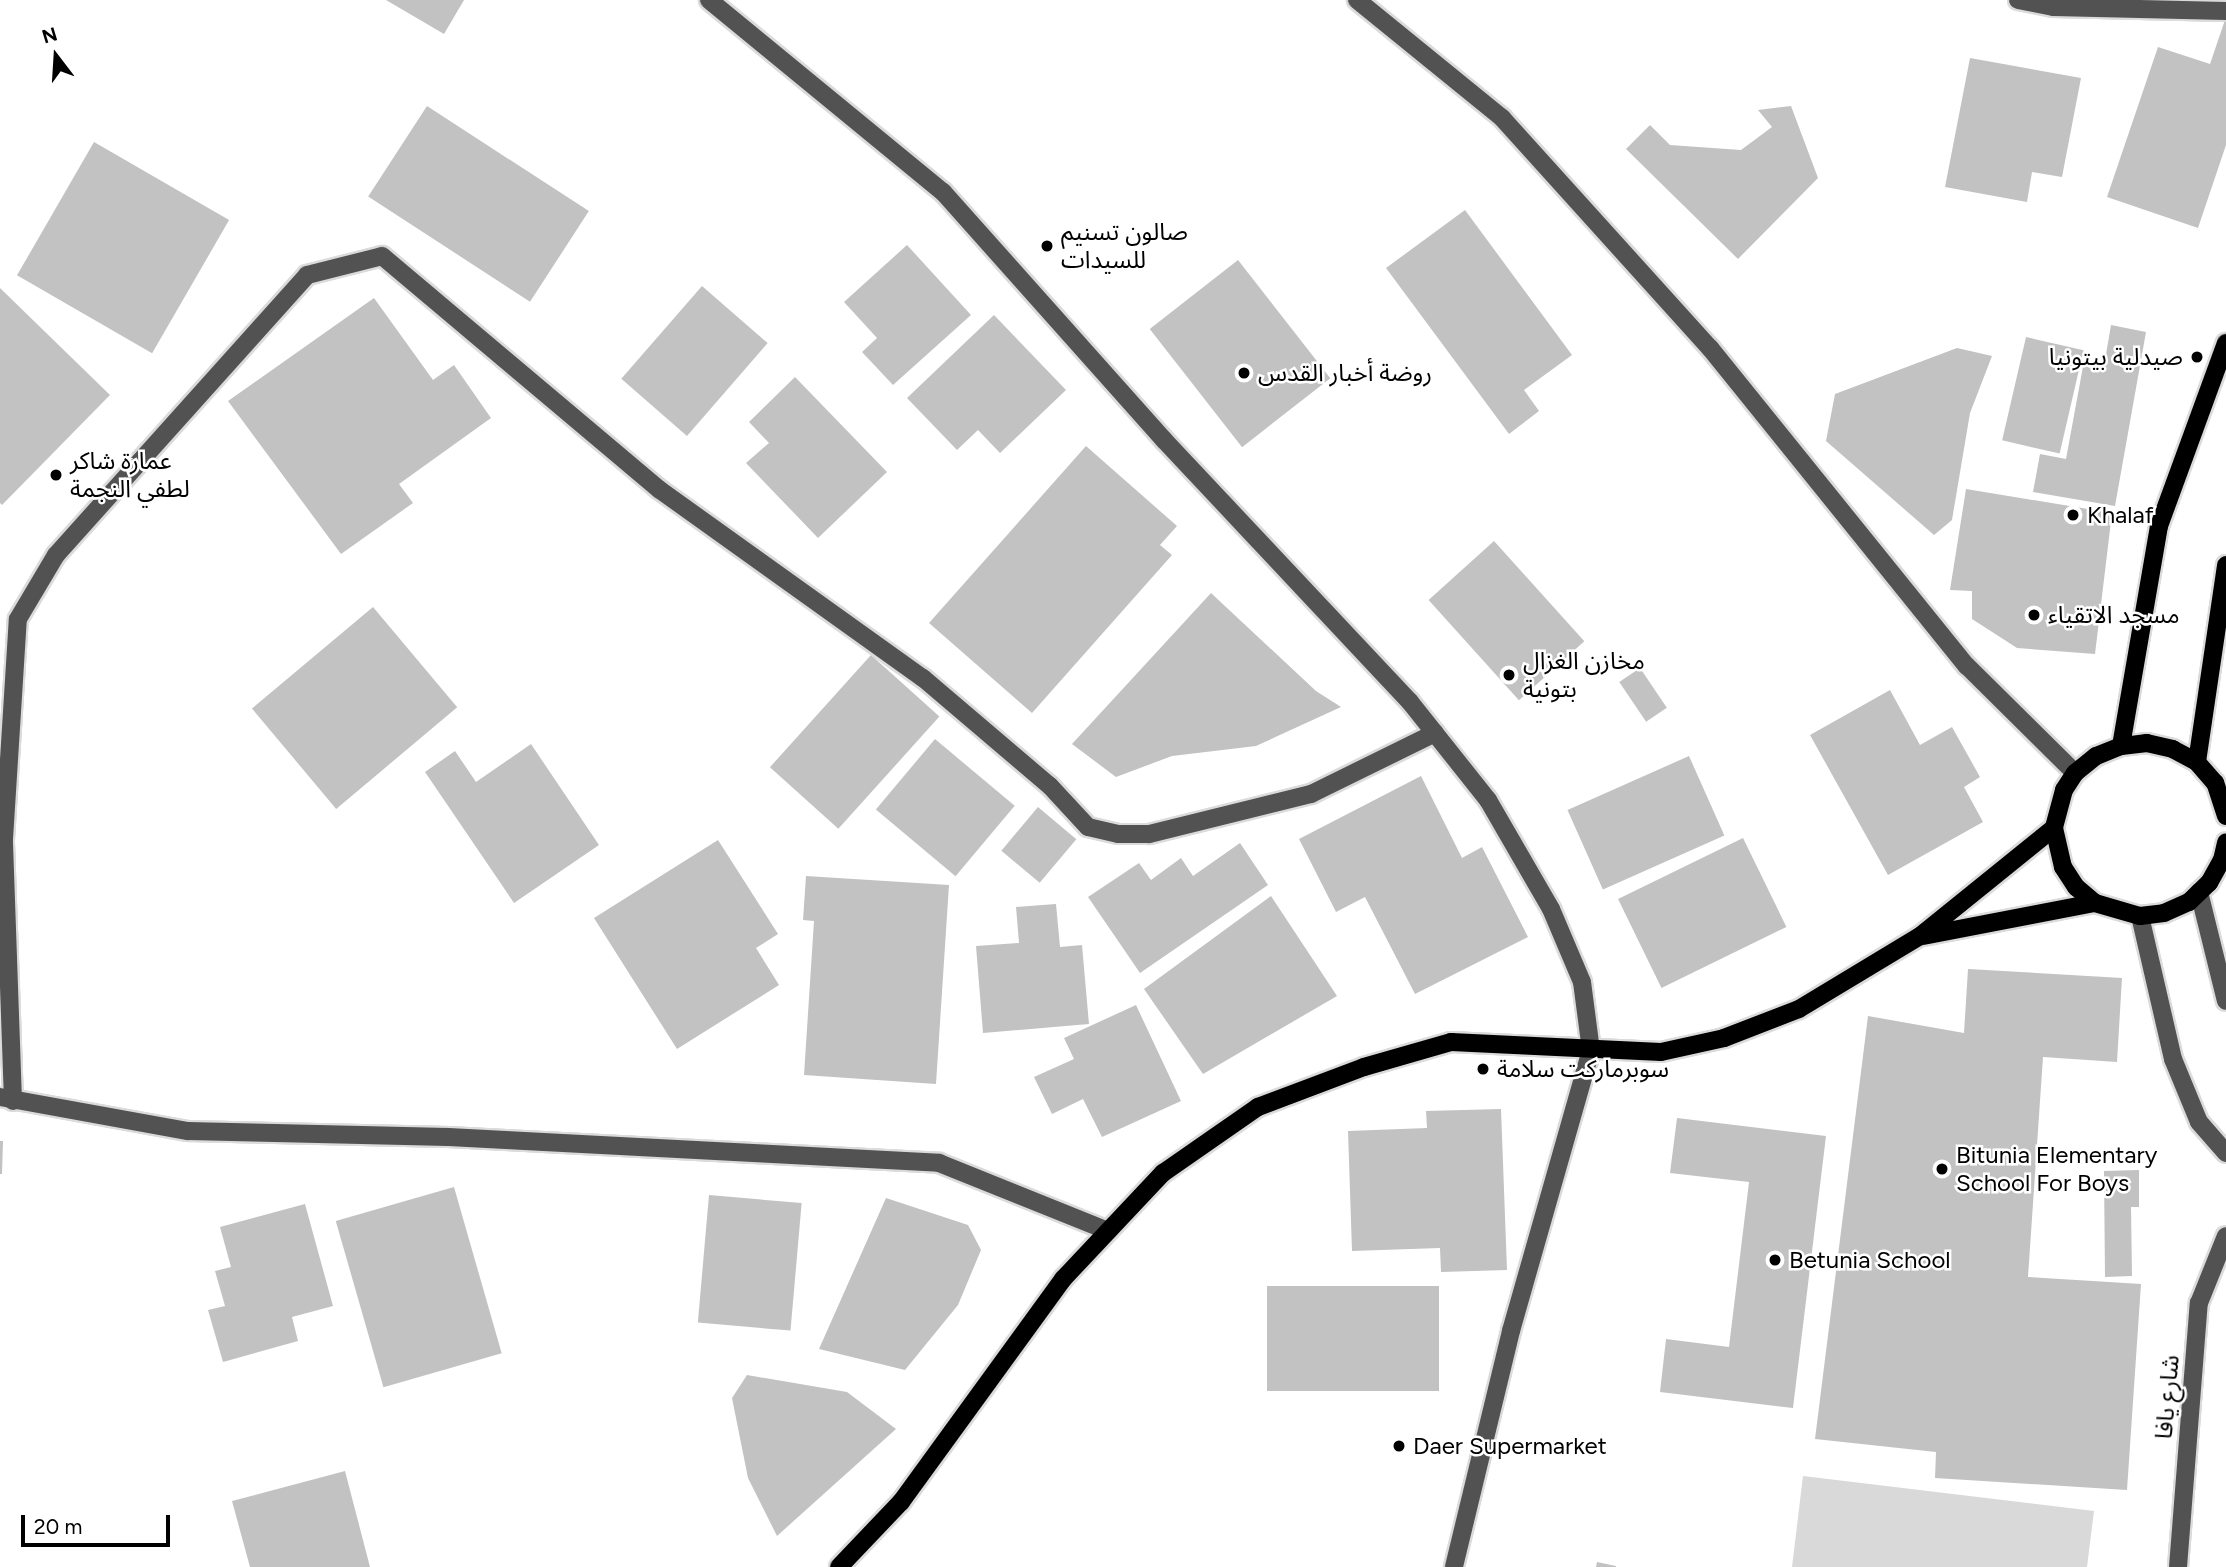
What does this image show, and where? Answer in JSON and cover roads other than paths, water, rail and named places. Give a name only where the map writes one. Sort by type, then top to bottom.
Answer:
[{"type":"main road","points":[[2121,746],[2159,526],[2226,343]]},
{"type":"main road","points":[[2197,762],[2222,622],[2226,565]]},
{"type":"main road","points":[[2095,903],[2063,867],[2054,828],[2064,790],[2075,773],[2096,756],[2121,746],[2147,743],[2173,749],[2197,762],[2215,783],[2226,816]]},
{"type":"main road","points":[[839,1567],[901,1502],[1063,1279],[1163,1173],[1258,1107],[1364,1067],[1451,1042],[1661,1052],[1724,1038],[1798,1009],[1920,936],[2054,828]]},
{"type":"main road","points":[[1920,936],[2095,903],[2140,916],[2164,913],[2199,892],[2222,860],[2226,842]]},
{"type":"street","points":[[709,0],[943,192],[1435,733],[1488,800],[1551,909],[1583,982],[1591,1050],[1511,1331],[1454,1567]]},
{"type":"street","points":[[1357,0],[1502,118],[1710,348],[1967,666],[2075,773]]},
{"type":"street","points":[[2018,0],[2053,7],[2226,11]]},
{"type":"street","points":[[1108,1231],[939,1163],[448,1137],[188,1131],[7,1099],[4,839],[18,619],[56,555],[307,275],[382,256],[660,490],[923,678],[1050,786],[1088,827],[1118,835],[1149,834],[1311,794],[1435,733]]},
{"type":"street","points":[[2199,892],[2226,1001]]},
{"type":"street","points":[[2140,916],[2173,1059],[2199,1122],[2226,1153]]},
{"type":"street","name":"شارع يافا","points":[[2178,1567],[2199,1303],[2226,1236]]},
{"type":"place","name":"صالون تسنيم للسيدات","points":[[1047,246]]},
{"type":"place","name":"صيدلية بيتونيا","points":[[2197,357]]},
{"type":"place","name":"روضة أخبار القدس","points":[[1244,373]]},
{"type":"place","name":"عمارة شاكر لطفي النجمة","points":[[56,475]]},
{"type":"place","name":"Khalaf","points":[[2073,515]]},
{"type":"place","name":"مسجد الاتقياء","points":[[2034,615]]},
{"type":"place","name":"مخازن الغزال بتونية","points":[[1509,675]]},
{"type":"place","name":"سوبرماركت سلامة","points":[[1483,1069]]},
{"type":"place","name":"Bitunia Elementary School For Boys","points":[[1942,1169]]},
{"type":"place","name":"Betunia School","points":[[1775,1260]]},
{"type":"place","name":"Daer Supermarket","points":[[1399,1446]]}]
